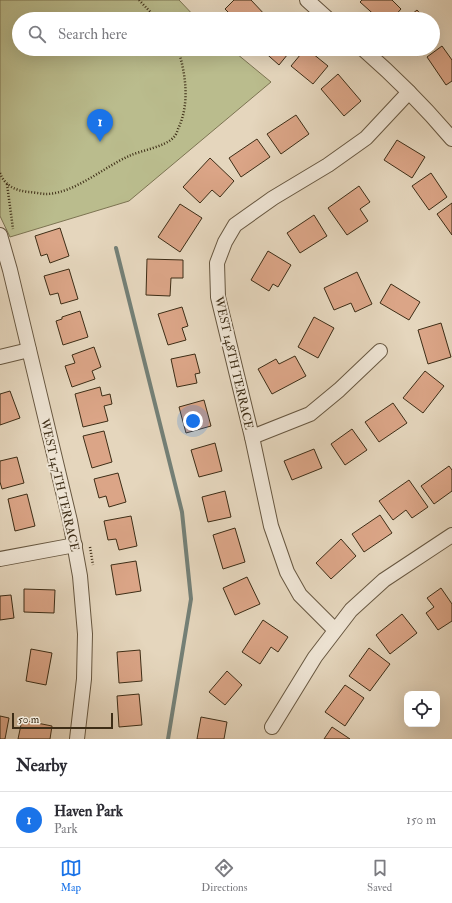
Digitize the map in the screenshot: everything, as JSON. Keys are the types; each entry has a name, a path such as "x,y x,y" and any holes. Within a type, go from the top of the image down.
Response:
{"street":[{"path":"307,0 320,12"},
{"path":"371,56 409,92 452,139"},
{"name":"WEST 148TH TERRACE","path":"335,630 300,595 288,572 271,526 252,437 218,297 217,263 225,242 235,225 273,198 328,165 366,138 409,92"},
{"name":"WEST 147TH TERRACE","path":"0,235 10,270 70,521 80,576 84,634 84,679 77,739"},
{"path":"0,357 29,350"},
{"path":"252,437 310,414 339,390 380,351"},
{"path":"272,727 315,657 351,610 384,580 450,542"},
{"path":"0,559 74,545"}],"path":[{"path":"139,0 150,12"},
{"path":"0,173 3,180 10,187 21,191 47,194 75,186 129,156 166,143 174,137 181,122 186,97 180,56"}],"green space":[{"path":"0,0 179,0 190,12 12,12 12,56 239,56 271,82 129,201 10,237 0,216"}],"building":[{"path":"234,0 251,0 262,12 228,12 225,9"},
{"path":"362,0 392,0 401,9 398,12 371,12 360,2"},
{"path":"442,46 452,60 452,81 446,85 427,57 440,56 440,47"},
{"path":"269,56 286,56 279,65"},
{"path":"299,56 316,56 328,66 313,84 291,66"},
{"path":"338,74 361,101 344,116 321,89"},
{"path":"296,115 309,134 281,154 267,134"},
{"path":"257,139 270,157 241,177 229,158"},
{"path":"397,140 425,157 412,178 384,160"},
{"path":"210,158 234,181 220,197 212,190 200,203 183,187"},
{"path":"431,173 447,197 429,210 412,186"},
{"path":"359,186 370,202 360,209 368,221 347,235 328,208"},
{"path":"452,203 452,235 437,214"},
{"path":"180,204 202,218 180,252 158,237"},
{"path":"314,215 327,236 300,253 287,233"},
{"path":"60,228 69,256 50,263 47,254 41,256 35,236"},
{"path":"268,251 291,265 278,287 273,284 269,291 251,280"},
{"path":"147,259 183,260 183,278 171,278 170,296 146,295"},
{"path":"69,269 78,299 61,304 58,293 50,295 44,276"},
{"path":"357,272 372,304 355,312 351,303 334,310 324,288"},
{"path":"391,284 420,302 409,320 380,303"},
{"path":"182,307 188,326 182,328 186,340 168,345 158,314"},
{"path":"80,311 88,337 63,345 56,321 62,319 62,317"},
{"path":"314,317 334,328 318,358 298,347"},
{"path":"441,323 451,357 428,364 418,330"},
{"path":"94,347 101,367 92,371 95,379 72,387 65,366 75,363 72,355"},
{"path":"195,354 200,373 195,374 197,383 177,387 171,359"},
{"path":"295,356 306,376 272,394 258,369 276,359 279,364"},
{"path":"425,371 444,386 423,413 403,398"},
{"path":"100,387 102,396 110,394 112,404 104,406 108,421 83,427 75,394"},
{"path":"10,391 20,418 0,425 0,394"},
{"path":"204,400 211,426 186,433 179,407"},
{"path":"393,403 407,423 379,442 365,422"},
{"path":"352,429 367,450 345,465 331,444"},
{"path":"104,431 112,462 92,468 83,436"},
{"path":"215,443 222,471 199,477 191,450"},
{"path":"314,449 322,468 292,480 284,461"},
{"path":"17,457 24,483 2,489 0,482 0,461"},
{"path":"449,466 452,470 452,491 434,504 421,486"},
{"path":"118,473 126,502 109,507 106,496 99,498 94,479"},
{"path":"409,480 428,507 412,518 406,510 393,520 379,501"},
{"path":"225,491 231,517 208,522 202,497"},
{"path":"27,494 35,526 15,531 8,499"},
{"path":"380,515 392,533 364,552 352,534"},
{"path":"131,516 137,546 119,550 116,539 108,540 104,521"},
{"path":"235,528 245,562 223,569 213,535"},
{"path":"341,539 356,556 331,579 316,563"},
{"path":"136,561 141,591 116,595 111,565"},
{"path":"247,577 260,604 235,615 223,588"},
{"path":"441,588 452,604 452,621 438,630 426,613 434,607 427,598"},
{"path":"24,589 55,590 54,613 24,612"},
{"path":"11,595 14,618 0,620 0,596"},
{"path":"402,614 417,633 390,654 376,635"},
{"path":"263,620 288,637 278,652 271,647 260,664 242,652"},
{"path":"369,648 390,664 370,691 349,676"},
{"path":"31,649 52,653 46,685 26,681"},
{"path":"140,650 142,681 119,683 117,652"},
{"path":"227,671 242,685 225,705 209,692"},
{"path":"345,685 364,698 345,726 325,712"},
{"path":"139,694 142,725 119,727 117,696"},
{"path":"0,716 9,718 5,739 0,739"},
{"path":"201,717 227,722 224,739 197,739"},
{"path":"22,720 52,726 50,739 18,739"},
{"path":"332,727 350,739 324,739"}],"waterway":[{"path":"116,248 182,512 191,599 168,739"}],"place":[{"name":"Haven Park","path":"100,142"}]}
